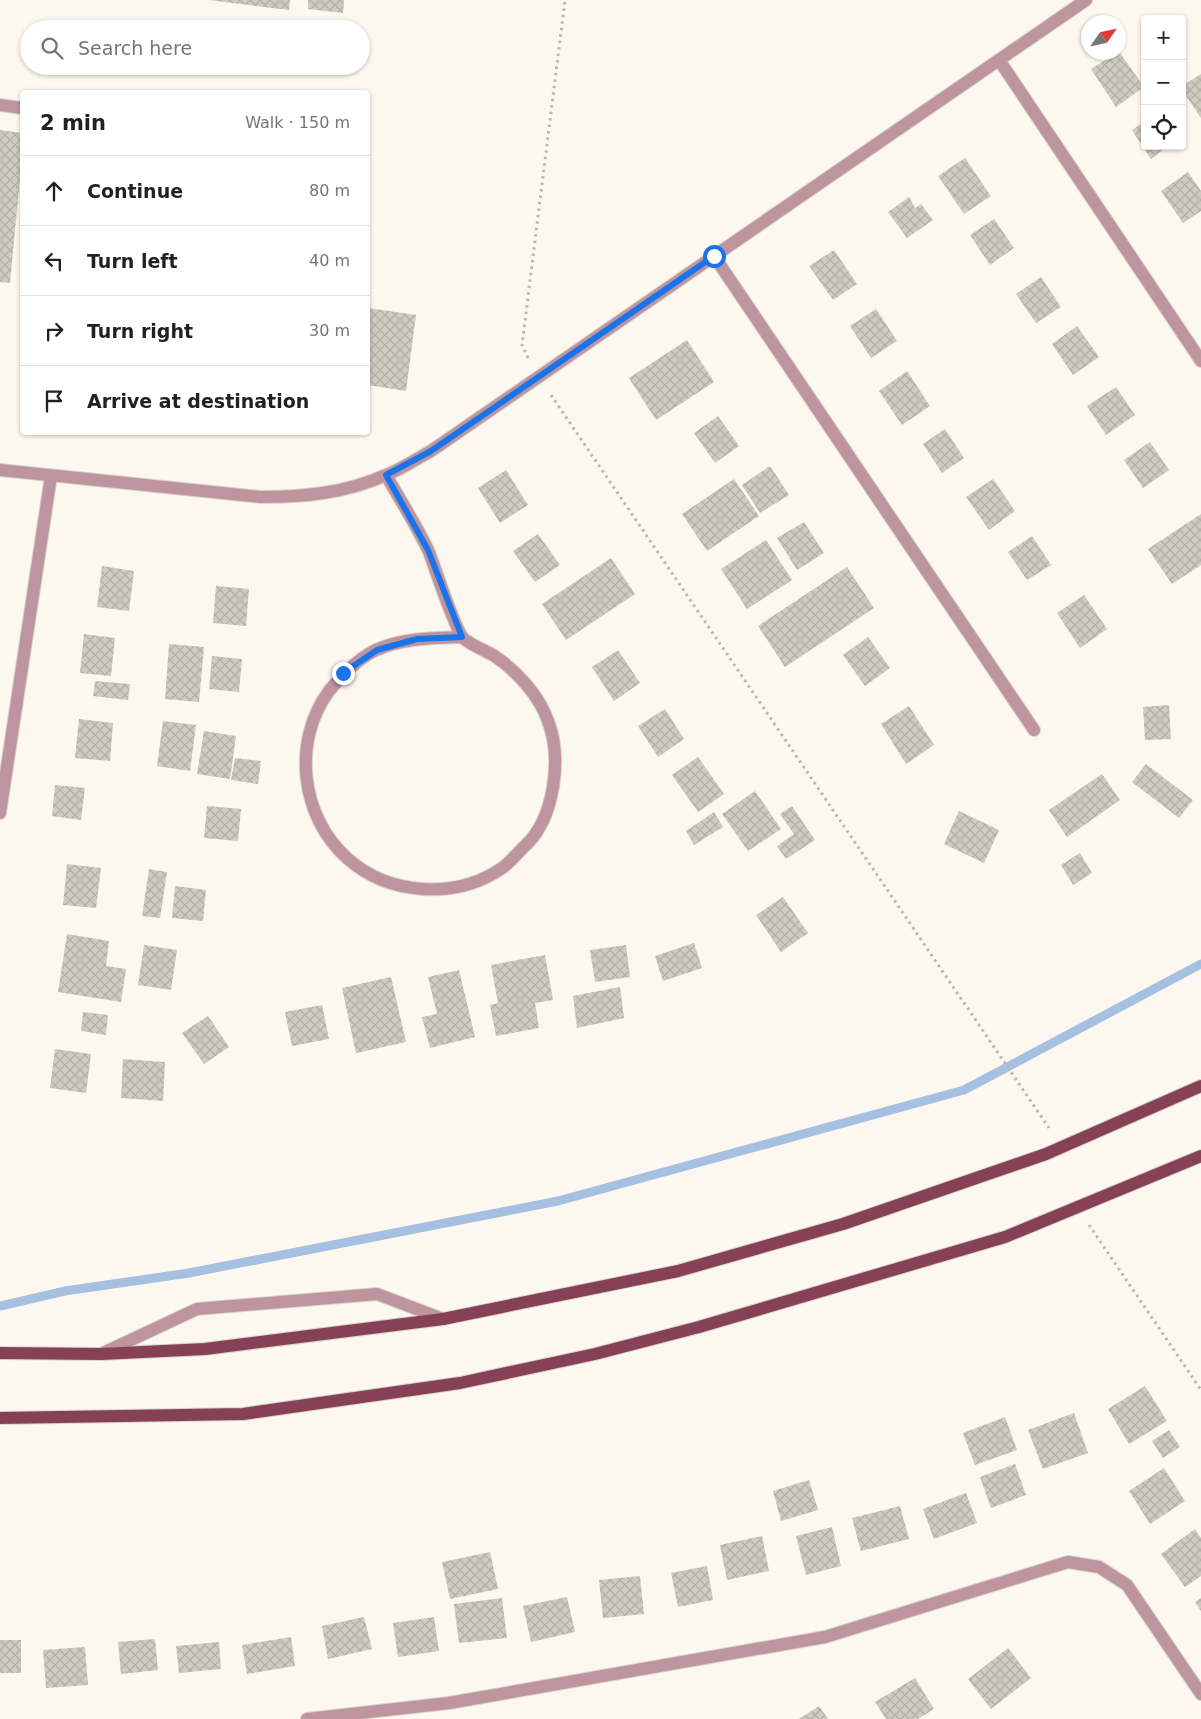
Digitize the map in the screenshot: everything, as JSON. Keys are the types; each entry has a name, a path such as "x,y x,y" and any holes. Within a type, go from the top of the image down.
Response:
{"main road":[{"path":"0,1353 101,1354 205,1349 443,1319 678,1271 843,1224 1062,1147 1201,1086"},
{"path":"0,1418 243,1414 460,1383 595,1354 699,1327 1006,1236 1201,1156"}],"street":[{"path":"0,470 261,497 298,497 340,491 386,475 431,451 1086,0"},
{"path":"999,60 1201,361"},
{"path":"0,105 20,108"},
{"path":"714,256 1034,730"},
{"path":"386,475 428,550 462,637 496,658 528,685 548,721 556,762 550,803 532,840 502,868 465,886 423,890 383,881 347,859 321,826 312,803 307,788 306,746 318,707 343,673 377,650 417,639 462,637"},
{"path":"0,813 51,476"},
{"path":"101,1354 197,1309 377,1294 443,1319"},
{"path":"307,1719 450,1703 825,1637 1068,1562 1099,1567 1127,1585 1201,1694"}],"path":[{"path":"565,0 522,345 538,376 1062,1147"},
{"path":"1078,1208 1201,1390"}],"building":[{"path":"209,0 290,0 289,10"},
{"path":"308,0 344,0 343,13 308,9"},
{"path":"1105,60 1125,60 1141,83 1141,89 1116,107 1091,69"},
{"path":"1201,74 1201,118 1186,96 1186,83"},
{"path":"1141,124 1141,144 1132,130"},
{"path":"0,130 20,133 20,178 10,283 0,282"},
{"path":"1145,150 1163,150 1151,159"},
{"path":"965,158 991,196 964,214 938,176"},
{"path":"1188,172 1201,191 1201,211 1183,223 1161,191"},
{"path":"909,197 915,208 921,204 933,220 907,238 888,212"},
{"path":"994,219 1014,248 990,265 970,235"},
{"path":"834,250 857,284 833,300 809,266"},
{"path":"1041,277 1061,307 1036,323 1016,294"},
{"path":"370,308 416,315 406,391 370,385"},
{"path":"876,309 897,341 871,358 850,326"},
{"path":"1077,326 1099,357 1073,375 1052,344"},
{"path":"687,340 714,382 656,420 629,378"},
{"path":"907,371 930,406 902,425 879,391"},
{"path":"1116,387 1135,415 1106,435 1087,406"},
{"path":"718,416 739,446 715,463 694,433"},
{"path":"945,429 964,458 942,473 923,444"},
{"path":"1150,442 1169,470 1143,488 1124,460"},
{"path":"770,466 789,495 760,513 742,485"},
{"path":"506,470 528,505 500,523 478,488"},
{"path":"734,479 759,516 707,551 682,514"},
{"path":"993,479 1015,511 989,530 966,497"},
{"path":"1201,514 1201,565 1172,584 1148,549"},
{"path":"804,522 824,553 797,570 777,538"},
{"path":"538,534 560,565 535,582 513,551"},
{"path":"1032,536 1051,565 1027,580 1008,552"},
{"path":"766,540 792,580 747,609 721,569"},
{"path":"611,558 635,594 566,640 542,604"},
{"path":"102,566 134,571 129,611 97,607"},
{"path":"847,567 874,608 785,667 758,626"},
{"path":"216,586 249,589 246,626 213,623"},
{"path":"1084,595 1107,629 1080,648 1057,613"},
{"path":"84,634 115,638 111,676 80,673"},
{"path":"868,637 890,668 865,686 843,655"},
{"path":"169,644 204,647 199,702 165,699"},
{"path":"618,650 640,683 614,701 592,667"},
{"path":"212,656 242,659 239,692 209,689"},
{"path":"95,681 130,684 128,700 93,696"},
{"path":"1169,705 1171,739 1145,740 1143,707"},
{"path":"909,706 934,745 906,764 881,724"},
{"path":"665,709 684,739 658,757 638,726"},
{"path":"79,719 113,723 110,761 75,758"},
{"path":"163,721 196,725 190,771 157,766"},
{"path":"204,731 236,736 230,779 197,774"},
{"path":"698,757 724,794 698,812 672,775"},
{"path":"235,758 261,761 258,784 231,780"},
{"path":"1146,764 1193,800 1179,818 1132,782"},
{"path":"1102,774 1120,800 1067,837 1049,810"},
{"path":"55,785 85,788 81,820 52,816"},
{"path":"755,791 781,829 748,851 722,814"},
{"path":"207,806 241,809 238,841 204,838"},
{"path":"792,806 815,840 786,859 777,846 794,834 780,814"},
{"path":"959,811 999,830 984,863 944,844"},
{"path":"714,812 723,827 694,845 686,831"},
{"path":"1080,853 1092,873 1073,885 1061,865"},
{"path":"67,864 101,868 96,908 63,905"},
{"path":"149,869 167,872 160,918 142,916"},
{"path":"175,886 206,890 203,921 172,918"},
{"path":"783,897 808,933 781,952 756,915"},
{"path":"67,934 109,941 106,966 126,969 121,1002 58,992"},
{"path":"694,943 702,968 663,981 655,956"},
{"path":"144,945 177,950 171,990 138,985"},
{"path":"626,945 630,977 595,982 590,950"},
{"path":"545,955 553,1000 535,1003 539,1028 496,1036 490,1005 498,1003 491,965"},
{"path":"459,970 475,1037 430,1048 422,1017 437,1014 428,977"},
{"path":"391,977 406,1042 356,1053 342,988"},
{"path":"620,987 624,1018 577,1028 573,996"},
{"path":"322,1005 329,1039 292,1046 285,1012"},
{"path":"83,1012 108,1015 106,1035 81,1031"},
{"path":"208,1016 229,1047 204,1064 182,1033"},
{"path":"55,1049 91,1054 86,1093 50,1088"},
{"path":"123,1059 165,1062 163,1101 121,1098"},
{"path":"1145,1386 1167,1421 1129,1444 1108,1409"},
{"path":"1074,1413 1088,1453 1043,1469 1028,1430"},
{"path":"1005,1417 1017,1450 975,1465 963,1433"},
{"path":"1169,1430 1180,1447 1163,1458 1152,1441"},
{"path":"1015,1464 1026,1495 991,1508 980,1477"},
{"path":"1164,1468 1185,1501 1150,1524 1129,1491"},
{"path":"809,1480 818,1510 781,1521 773,1491"},
{"path":"966,1493 977,1523 934,1539 923,1509"},
{"path":"900,1506 909,1539 861,1551 852,1518"},
{"path":"832,1527 841,1566 806,1575 796,1536"},
{"path":"1195,1529 1201,1538 1201,1576 1185,1587 1161,1554"},
{"path":"762,1536 769,1571 727,1580 720,1545"},
{"path":"490,1552 498,1589 450,1599 442,1562"},
{"path":"707,1566 713,1600 678,1607 671,1573"},
{"path":"640,1576 644,1614 603,1618 599,1580"},
{"path":"567,1597 575,1632 531,1642 523,1606"},
{"path":"502,1598 507,1638 459,1643 454,1604"},
{"path":"1201,1598 1201,1611 1195,1602"},
{"path":"364,1617 372,1649 328,1659 322,1626"},
{"path":"434,1617 439,1651 398,1657 393,1623"},
{"path":"291,1637 295,1666 247,1674 242,1645"},
{"path":"155,1639 158,1670 121,1674 118,1642"},
{"path":"0,1640 21,1640 21,1673 0,1673"},
{"path":"219,1642 221,1669 179,1673 176,1646"},
{"path":"85,1647 88,1685 46,1688 43,1650"},
{"path":"1008,1648 1031,1678 991,1709 968,1679"},
{"path":"915,1678 934,1709 918,1719 886,1719 875,1702"},
{"path":"819,1706 828,1719 799,1719"}],"waterway":[{"path":"0,1306 65,1291 189,1273 558,1201 964,1090 1201,964"}],"route":[{"path":"343,673 377,650 417,639 462,637 428,550 386,475 431,451 714,256"}]}
